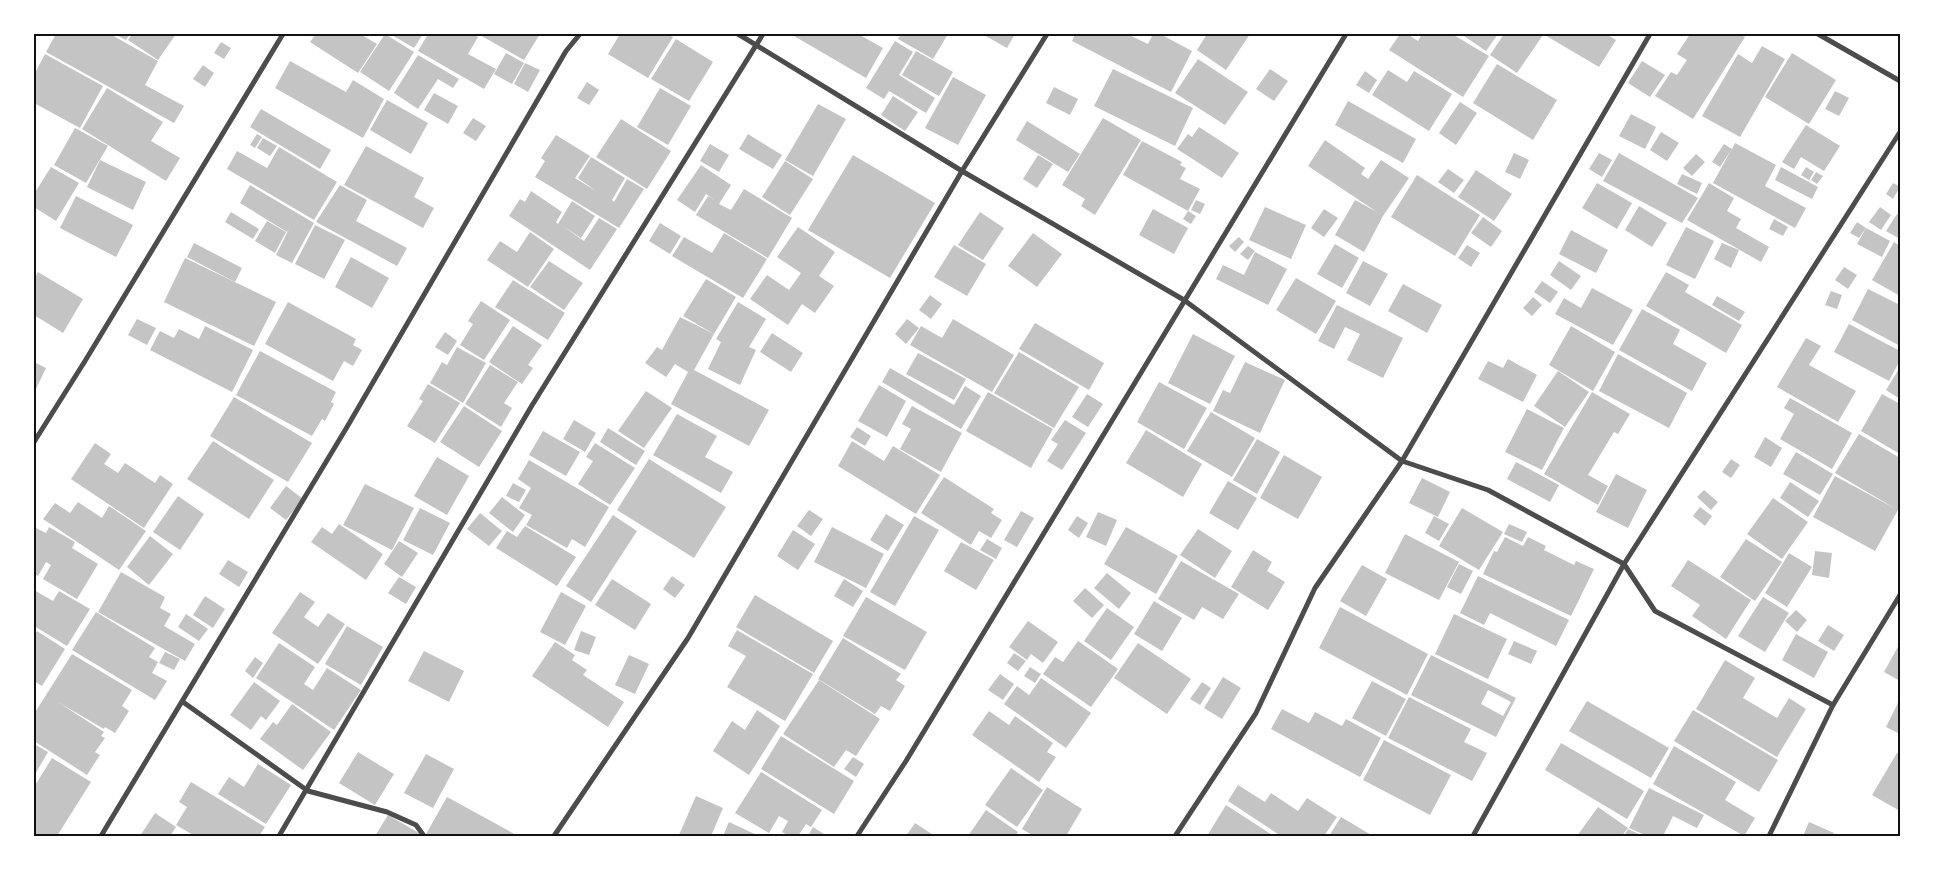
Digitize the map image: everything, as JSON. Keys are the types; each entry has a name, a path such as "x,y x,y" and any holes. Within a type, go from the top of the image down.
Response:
{"street":[{"path":"34,442 283,34"},
{"path":"101,836 347,427 566,51 580,34"},
{"path":"738,34 962,171 1184,300 1402,461 1488,490 1624,564 1655,611 1833,705"},
{"path":"279,836 308,791 531,407 763,34"},
{"path":"554,836 688,638 962,171 1047,34"},
{"path":"857,836 906,761 1346,34"},
{"path":"1175,836 1256,713 1315,588 1402,461 1650,34"},
{"path":"1818,34 1900,81"},
{"path":"1473,836 1624,564 1900,132"},
{"path":"1769,836 1833,705 1900,595"},
{"path":"182,702 308,791 387,812 416,825 424,836"}],"building":[{"path":"56,34 110,34 158,61 145,85 184,106 174,123 46,52"},
{"path":"114,34 130,34 126,40"},
{"path":"132,34 176,34 158,60 128,40"},
{"path":"316,34 360,34 377,44 358,73 310,42"},
{"path":"385,34 414,52 389,91 360,72"},
{"path":"390,34 423,34 414,48"},
{"path":"428,34 473,34 478,37 468,54 496,69 484,89 418,51"},
{"path":"478,34 540,34 524,60"},
{"path":"620,34 666,34 673,37 648,78 608,54"},
{"path":"795,34 858,34 883,48 866,78 794,36"},
{"path":"901,34 948,34 933,59 898,39"},
{"path":"982,34 1015,34 1007,48"},
{"path":"1075,34 1127,34 1148,44 1153,34 1160,34 1192,51 1171,92 1072,41"},
{"path":"1207,34 1250,34 1226,70 1197,50"},
{"path":"1400,34 1407,34 1418,41 1422,34 1452,34 1489,56 1463,97 1389,50"},
{"path":"1461,34 1498,34 1486,51"},
{"path":"1504,34 1543,35 1517,73 1490,55"},
{"path":"1543,34 1606,34 1616,40 1599,67"},
{"path":"1690,34 1739,34 1745,37 1693,119 1655,96 1671,72 1677,75 1687,60 1677,54"},
{"path":"676,39 713,62 689,101 651,79"},
{"path":"895,41 913,52 899,75 935,98 926,113 889,91 884,99 866,88"},
{"path":"221,42 231,48 224,59 214,53"},
{"path":"1762,46 1785,59 1740,137 1702,116 1738,54 1752,63"},
{"path":"916,51 953,72 939,96 902,75"},
{"path":"506,53 524,63 512,84 494,74"},
{"path":"1792,53 1836,80 1809,124 1765,97"},
{"path":"45,54 103,86 80,128 34,103 34,75"},
{"path":"418,55 459,79 453,88 438,79 418,109 394,93"},
{"path":"1198,59 1248,92 1225,125 1175,93"},
{"path":"290,61 346,92 353,80 384,99 363,138 275,88"},
{"path":"1642,61 1665,75 1650,97 1628,83"},
{"path":"525,63 540,70 528,92 514,84"},
{"path":"1497,64 1557,100 1533,140 1473,103"},
{"path":"203,65 214,73 205,87 193,79"},
{"path":"1113,69 1193,108 1175,146 1094,106"},
{"path":"1270,69 1288,81 1274,101 1256,89"},
{"path":"1388,70 1407,82 1414,71 1452,94 1429,131 1372,95"},
{"path":"1365,71 1377,80 1369,93 1356,85"},
{"path":"953,77 986,95 958,145 925,128"},
{"path":"587,82 599,90 589,105 577,98"},
{"path":"1054,87 1078,99 1070,115 1046,103"},
{"path":"107,88 163,122 151,141 180,158 166,181 82,129"},
{"path":"660,88 691,106 668,145 637,127"},
{"path":"1835,91 1849,98 1839,116 1825,109"},
{"path":"434,93 458,106 448,124 424,110"},
{"path":"893,96 918,112 905,131 881,115"},
{"path":"387,100 428,123 411,154 370,130"},
{"path":"1348,101 1416,139 1403,163 1335,125"},
{"path":"1460,102 1477,113 1456,145 1439,133"},
{"path":"818,104 846,119 813,176 785,160"},
{"path":"261,109 331,150 320,169 250,127"},
{"path":"1631,114 1656,127 1645,149 1619,136"},
{"path":"473,118 486,126 476,141 463,133"},
{"path":"1103,118 1141,140 1095,215 1081,206 1085,199 1062,185"},
{"path":"621,119 671,151 647,189 596,157"},
{"path":"1027,121 1080,154 1068,172 1016,140"},
{"path":"1806,125 1840,146 1824,171 1801,157 1794,169 1782,162"},
{"path":"1199,127 1239,153 1222,178 1177,149 1188,134 1192,137"},
{"path":"75,128 108,146 86,183 54,165"},
{"path":"1661,132 1679,143 1667,161 1650,150"},
{"path":"257,134 262,137 255,148 250,145"},
{"path":"748,134 782,155 773,169 739,149"},
{"path":"556,135 590,156 575,178 596,191 578,178 591,157 625,178 612,200 614,202 627,179 644,189 619,228 535,177 545,161 541,158"},
{"path":"263,138 277,146 270,156 257,148"},
{"path":"1325,140 1365,168 1361,174 1368,179 1381,160 1409,178 1383,216 1364,252 1335,235 1355,200 1377,212 1308,166"},
{"path":"1142,141 1182,162 1180,165 1186,168 1180,179 1200,189 1188,211 1123,175"},
{"path":"1735,143 1776,165 1765,186 1806,208 1795,228 1713,183 1731,150 1720,167 1712,162 1724,144 1732,149"},
{"path":"710,144 729,155 719,172 700,161"},
{"path":"366,146 424,178 414,197 434,208 423,228 344,185"},
{"path":"279,147 337,182 314,220 227,169 237,151 267,168"},
{"path":"1514,153 1529,160 1520,179 1505,172"},
{"path":"1599,153 1612,160 1602,177 1589,169"},
{"path":"1619,153 1698,198 1682,223 1603,181"},
{"path":"1696,154 1705,162 1692,176 1683,168"},
{"path":"853,155 935,203 890,278 808,230"},
{"path":"1038,155 1053,164 1037,188 1023,179"},
{"path":"100,160 146,182 133,210 87,187"},
{"path":"785,161 813,179 790,215 762,197"},
{"path":"701,165 731,185 719,204 731,210 744,189 792,218 768,258 696,215 708,196 715,200 706,194 695,212 677,200"},
{"path":"51,167 79,183 56,221 34,207 34,194"},
{"path":"1781,167 1818,187 1812,199 1775,180"},
{"path":"1806,167 1814,172 1809,180 1801,175"},
{"path":"1448,169 1464,180 1454,193 1438,182"},
{"path":"1476,170 1512,194 1494,221 1458,197"},
{"path":"1816,172 1823,176 1817,184 1811,180"},
{"path":"1682,174 1702,183 1697,194 1677,184"},
{"path":"1417,175 1480,215 1455,256 1391,217"},
{"path":"1597,183 1632,203 1617,229 1582,208"},
{"path":"1709,183 1734,198 1727,211 1741,219 1736,228 1769,247 1761,262 1687,220"},
{"path":"1893,183 1900,187 1893,199 1886,194"},
{"path":"250,185 314,223 292,263 276,255 289,229 287,232 240,203"},
{"path":"340,185 367,200 356,221 407,248 397,266 316,222"},
{"path":"531,191 562,212 556,222 558,224 572,201 595,216 581,238 561,225 584,241 599,218 617,229 590,270 509,216 520,199 525,202"},
{"path":"76,196 133,225 116,257 60,228"},
{"path":"1196,200 1205,204 1200,214 1191,210"},
{"path":"1639,206 1667,223 1652,247 1625,230"},
{"path":"1265,207 1306,225 1291,259 1249,240"},
{"path":"1880,207 1891,215 1881,230 1869,222"},
{"path":"1153,209 1188,228 1174,254 1139,235"},
{"path":"1324,209 1338,218 1324,237 1311,228"},
{"path":"1188,211 1196,216 1191,224 1183,219"},
{"path":"231,212 259,229 253,239 225,222"},
{"path":"980,212 1004,228 983,260 958,245"},
{"path":"1897,214 1900,215 1900,239 1886,231"},
{"path":"1483,217 1502,231 1491,247 1471,233"},
{"path":"1774,219 1788,227 1783,236 1769,229"},
{"path":"267,221 286,232 275,253 255,241"},
{"path":"1857,222 1866,228 1859,238 1850,233"},
{"path":"660,223 681,236 670,254 649,241"},
{"path":"315,225 345,240 324,279 295,264"},
{"path":"798,227 835,252 819,276 834,286 815,313 802,304 788,325 750,299 767,275 789,290 801,273 777,257"},
{"path":"1686,227 1714,241 1695,279 1666,265"},
{"path":"1866,228 1890,241 1882,257 1857,244"},
{"path":"1571,230 1608,250 1596,273 1559,254"},
{"path":"530,232 554,249 528,287 487,260 500,241 517,252"},
{"path":"724,233 767,259 743,298 672,256 684,237 712,253"},
{"path":"1033,233 1062,254 1037,287 1008,266"},
{"path":"1239,237 1244,242 1235,252 1229,246"},
{"path":"1894,242 1900,246 1900,296 1872,280"},
{"path":"194,243 242,268 235,282 187,257"},
{"path":"1722,243 1739,250 1731,268 1714,259"},
{"path":"1335,244 1359,258 1342,288 1317,274"},
{"path":"954,245 986,264 967,296 934,277"},
{"path":"1467,245 1480,253 1471,267 1458,258"},
{"path":"1248,246 1255,251 1248,260 1240,254"},
{"path":"1255,252 1287,269 1268,305 1216,279 1223,265 1244,275"},
{"path":"351,257 389,278 372,308 335,287"},
{"path":"185,258 276,302 254,346 164,302"},
{"path":"549,261 583,283 564,310 530,287"},
{"path":"1363,261 1388,274 1370,306 1346,293"},
{"path":"1559,261 1581,276 1571,290 1550,275"},
{"path":"1844,267 1857,275 1848,289 1835,280"},
{"path":"38,272 83,299 63,333 34,315 34,279"},
{"path":"1666,272 1689,285 1685,292 1742,325 1726,353 1646,306"},
{"path":"1296,278 1336,301 1316,334 1276,310"},
{"path":"706,279 736,297 714,334 683,316"},
{"path":"513,280 565,313 548,340 495,307"},
{"path":"1542,281 1558,292 1550,303 1534,292"},
{"path":"1403,284 1442,305 1427,333 1388,311"},
{"path":"1592,288 1633,310 1613,345 1555,314 1564,298 1581,308"},
{"path":"1868,289 1900,305 1900,346 1852,320"},
{"path":"1831,291 1842,295 1837,309 1825,305"},
{"path":"930,295 942,304 931,319 919,310"},
{"path":"1717,296 1745,312 1739,321 1712,305"},
{"path":"1533,297 1542,305 1532,316 1523,308"},
{"path":"481,301 510,320 484,360 460,345 473,324 468,321"},
{"path":"288,302 356,339 353,345 362,350 353,366 344,361 333,381 265,344"},
{"path":"738,302 766,319 749,347 756,350 740,385 708,369 721,342 716,339"},
{"path":"1337,305 1403,338 1383,378 1347,360 1360,334 1345,327 1334,349 1318,341"},
{"path":"1642,309 1680,330 1673,344 1707,363 1692,391 1619,350"},
{"path":"680,317 714,334 694,370 769,410 749,446 671,404 688,372 675,364 666,377 645,363 657,347 662,350"},
{"path":"137,319 156,328 147,345 128,335"},
{"path":"907,319 919,328 906,344 895,334"},
{"path":"953,319 1014,355 992,392 910,345 921,326 942,338"},
{"path":"1035,323 1104,363 1089,390 1019,349"},
{"path":"1849,324 1900,351 1900,360 1889,381 1834,352"},
{"path":"205,326 253,350 232,392 150,350 160,331 174,338 179,329 199,339"},
{"path":"513,326 542,345 528,365 533,368 522,384 489,362"},
{"path":"1571,326 1615,352 1593,391 1549,365"},
{"path":"445,332 457,341 448,355 435,347"},
{"path":"772,333 803,353 791,372 760,352"},
{"path":"1193,334 1235,356 1210,404 1168,383"},
{"path":"1806,338 1821,346 1809,365 1856,391 1838,422 1777,387"},
{"path":"457,347 486,363 463,403 430,383 442,362 447,365"},
{"path":"260,351 336,392 331,402 334,404 325,421 322,419 312,436 236,395"},
{"path":"1019,352 1079,387 1054,428 994,393"},
{"path":"918,353 966,379 954,400 906,374"},
{"path":"1618,354 1687,393 1669,428 1599,391"},
{"path":"1508,359 1537,375 1523,402 1478,379 1488,361 1503,368"},
{"path":"34,362 46,368 34,393"},
{"path":"1245,362 1285,380 1260,433 1213,411 1223,390 1230,393"},
{"path":"490,365 518,382 504,403 512,408 501,427 465,404"},
{"path":"1900,367 1900,399 1886,390"},
{"path":"890,368 954,405 965,386 981,396 961,429 882,382"},
{"path":"1558,371 1589,392 1565,427 1534,406"},
{"path":"1159,382 1207,408 1184,449 1137,422"},
{"path":"428,384 460,403 435,443 407,426 423,401 419,399"},
{"path":"879,385 906,401 887,437 858,421"},
{"path":"646,391 672,408 644,448 618,431"},
{"path":"988,392 1053,429 1031,468 966,431"},
{"path":"1592,392 1630,414 1618,434 1614,432 1588,475 1608,486 1598,505 1544,474"},
{"path":"1087,394 1103,404 1088,427 1072,417"},
{"path":"1882,394 1900,404 1900,454 1861,431"},
{"path":"234,397 312,443 288,482 210,436"},
{"path":"1790,398 1852,433 1832,469 1780,439 1794,414 1784,408"},
{"path":"464,406 502,431 479,467 440,442"},
{"path":"912,406 962,433 941,472 900,449 911,429 902,424"},
{"path":"1527,409 1564,428 1542,470 1505,452"},
{"path":"1211,412 1255,438 1232,477 1187,451"},
{"path":"677,414 717,436 705,457 733,472 721,493 653,455"},
{"path":"574,420 596,433 585,452 563,439"},
{"path":"1065,420 1086,433 1062,470 1047,461 1058,444 1051,440"},
{"path":"857,427 871,436 865,446 850,437"},
{"path":"608,428 645,451 636,465 600,442"},
{"path":"1146,430 1202,464 1183,497 1126,463"},
{"path":"543,431 580,452 566,476 529,455"},
{"path":"1859,434 1900,458 1900,511 1898,510 1875,551 1813,517 1835,476 1896,509 1835,473"},
{"path":"1765,437 1782,448 1771,467 1754,457"},
{"path":"1257,439 1280,452 1257,494 1233,480"},
{"path":"213,441 274,480 249,519 187,479"},
{"path":"852,441 884,461 893,446 940,475 916,514 838,466"},
{"path":"95,443 111,454 104,464 118,473 125,463 155,483 160,475 173,484 144,528 71,479"},
{"path":"595,443 635,468 610,505 578,484 593,461 586,457"},
{"path":"1796,452 1833,474 1820,495 1783,474"},
{"path":"1284,455 1322,477 1298,519 1260,498"},
{"path":"437,457 469,476 447,515 414,496"},
{"path":"649,459 726,507 694,558 617,510"},
{"path":"1731,459 1740,465 1731,478 1722,472"},
{"path":"529,460 609,507 585,547 572,539 567,548 526,525 532,515 519,508 531,488 518,479"},
{"path":"1516,462 1559,485 1550,502 1507,479"},
{"path":"1616,474 1647,490 1628,528 1596,512"},
{"path":"944,477 994,509 991,513 1002,520 991,538 979,531 971,545 921,513"},
{"path":"1422,478 1450,492 1438,517 1409,503"},
{"path":"1228,481 1257,498 1238,530 1209,513"},
{"path":"1790,482 1819,501 1808,517 1780,498"},
{"path":"513,483 526,490 519,502 506,496"},
{"path":"365,484 414,508 392,550 343,525"},
{"path":"286,486 303,499 286,520 270,508"},
{"path":"1704,490 1718,502 1711,510 1697,497"},
{"path":"178,496 204,514 180,550 153,532"},
{"path":"502,497 525,515 513,532 489,513"},
{"path":"1773,498 1808,522 1782,559 1747,534"},
{"path":"78,502 102,518 109,506 146,531 119,570 43,519 55,503 70,513"},
{"path":"1700,507 1712,516 1705,526 1693,516"},
{"path":"420,508 450,523 433,555 403,540"},
{"path":"1462,508 1503,532 1479,570 1439,546"},
{"path":"809,510 823,519 811,536 797,526"},
{"path":"1021,511 1034,518 1017,547 1004,540"},
{"path":"1098,512 1117,520 1106,546 1086,537"},
{"path":"480,513 502,531 489,546 467,529"},
{"path":"886,514 904,525 888,551 870,540"},
{"path":"613,515 637,531 591,602 566,586"},
{"path":"914,516 939,530 895,606 870,592"},
{"path":"1077,516 1088,523 1079,538 1068,530"},
{"path":"1434,516 1449,524 1439,541 1425,533"},
{"path":"339,524 383,554 366,580 311,542 322,527 332,534"},
{"path":"1509,524 1527,532 1522,542 1504,534"},
{"path":"525,526 576,557 557,586 496,548 507,531 517,537"},
{"path":"34,527 46,533 49,527 75,542 72,548 98,564 77,599 43,579 51,565 46,562 38,576 34,574"},
{"path":"832,527 884,554 866,588 814,562"},
{"path":"1126,527 1178,556 1156,594 1104,564"},
{"path":"1198,529 1232,551 1215,578 1180,555"},
{"path":"793,530 815,544 798,570 777,556"},
{"path":"1405,534 1459,562 1439,600 1385,573"},
{"path":"150,536 173,554 149,585 127,567"},
{"path":"1505,537 1523,546 1528,537 1546,546 1544,550 1574,565 1576,561 1594,569 1571,616 1483,574 1494,551 1497,552"},
{"path":"987,539 1002,548 996,559 980,550"},
{"path":"1746,539 1782,562 1755,601 1720,577"},
{"path":"399,541 418,553 402,577 384,564"},
{"path":"961,542 994,560 976,590 944,571"},
{"path":"1253,550 1272,562 1267,571 1285,582 1268,610 1231,587"},
{"path":"1815,551 1832,553 1829,578 1812,575"},
{"path":"1789,553 1812,567 1787,607 1765,593"},
{"path":"228,560 248,572 239,587 219,574"},
{"path":"1688,560 1751,600 1726,639 1692,616 1700,605 1671,586"},
{"path":"1181,561 1239,594 1223,619 1202,607 1194,620 1158,599"},
{"path":"1459,564 1473,571 1461,594 1447,587"},
{"path":"1362,565 1387,579 1366,616 1340,601"},
{"path":"121,572 165,597 160,608 171,614 164,626 195,644 185,661 98,612"},
{"path":"1107,573 1131,593 1119,609 1094,588"},
{"path":"672,576 685,585 675,598 663,589"},
{"path":"1478,576 1569,620 1556,646 1490,613 1484,625 1460,613"},
{"path":"399,577 416,587 406,604 388,593"},
{"path":"612,579 651,604 635,630 595,605"},
{"path":"844,579 863,591 853,607 834,596"},
{"path":"1085,588 1104,605 1092,618 1073,601"},
{"path":"34,590 53,601 59,591 90,609 67,646 34,626"},
{"path":"300,592 315,602 304,617 318,627 328,613 345,624 318,664 272,633"},
{"path":"561,592 586,606 565,645 540,632"},
{"path":"755,595 833,641 814,673 736,627"},
{"path":"205,596 225,609 213,628 193,615"},
{"path":"866,597 927,632 905,670 843,636"},
{"path":"1763,597 1789,613 1765,652 1738,636"},
{"path":"1154,601 1182,618 1162,651 1134,634"},
{"path":"1340,607 1428,654 1407,695 1319,648"},
{"path":"1107,608 1134,627 1111,660 1084,641"},
{"path":"1796,610 1807,620 1797,632 1785,621"},
{"path":"96,612 155,648 149,657 158,662 152,673 167,681 155,700 72,650"},
{"path":"186,614 208,629 199,641 178,627"},
{"path":"1454,614 1507,639 1488,679 1435,654"},
{"path":"1028,621 1058,642 1043,663 1031,654 1027,660 1009,647"},
{"path":"1828,625 1844,635 1834,651 1818,641"},
{"path":"347,626 383,647 361,685 325,664"},
{"path":"737,630 813,674 785,721 727,687 746,656 728,646"},
{"path":"37,631 65,649 42,686 34,681 34,636"},
{"path":"581,631 596,637 589,655 574,650"},
{"path":"1796,634 1828,652 1814,678 1782,660"},
{"path":"843,638 901,674 896,680 905,686 890,711 881,706 875,714 818,679"},
{"path":"1078,641 1118,669 1091,707 1043,674 1055,657 1063,662"},
{"path":"1514,641 1537,651 1531,664 1508,654"},
{"path":"555,642 575,655 572,660 587,670 583,675 624,702 608,727 532,676"},
{"path":"279,643 315,667 304,684 313,690 327,668 361,690 334,730 256,678"},
{"path":"1138,643 1191,679 1167,714 1114,678"},
{"path":"1900,643 1900,681 1884,672"},
{"path":"424,651 464,671 449,702 408,681"},
{"path":"165,652 180,659 174,670 159,663"},
{"path":"1014,653 1026,661 1018,671 1007,663"},
{"path":"72,654 132,690 122,706 129,711 115,733 105,727 104,729 58,702 104,732 101,736 105,738 95,752 100,755 87,775 34,741 34,714"},
{"path":"629,655 649,664 635,694 615,685"},
{"path":"1431,655 1516,698 1496,737 1411,695","holes":["1488,690 1511,702 1503,716 1481,704"]},
{"path":"255,657 263,663 253,678 245,671"},
{"path":"1725,660 1755,678 1743,698 1777,718 1789,698 1806,709 1777,757 1696,709"},
{"path":"1030,667 1041,674 1035,683 1024,676"},
{"path":"1000,674 1014,684 1003,700 988,690"},
{"path":"1223,677 1241,688 1222,719 1204,708"},
{"path":"1041,678 1091,713 1066,748 1004,704 1017,686 1029,695"},
{"path":"819,680 880,719 856,756 846,750 834,767 783,734"},
{"path":"1372,681 1406,699 1386,736 1352,718"},
{"path":"254,682 280,701 266,720 261,716 251,730 230,715"},
{"path":"1202,682 1211,688 1200,705 1190,699"},
{"path":"1409,697 1471,729 1464,742 1487,753 1472,781 1388,738"},
{"path":"1900,699 1900,734 1886,727"},
{"path":"1587,701 1669,748 1651,778 1569,731"},
{"path":"292,704 331,732 303,770 260,739 273,722 277,725"},
{"path":"1282,709 1309,723 1315,712 1342,726 1346,719 1381,738 1360,777 1271,729"},
{"path":"757,710 780,726 749,775 713,751 732,721 745,730"},
{"path":"1693,710 1778,760 1759,792 1674,741"},
{"path":"989,711 1009,725 1015,716 1053,743 1047,752 1056,757 1039,782 972,735"},
{"path":"781,736 854,781 834,814 761,769"},
{"path":"1384,740 1451,775 1430,815 1363,780"},
{"path":"1561,743 1644,791 1627,819 1545,770"},
{"path":"34,744 48,752 34,776"},
{"path":"1674,746 1736,782 1725,800 1755,818 1744,836 1653,784"},
{"path":"358,752 394,774 375,805 339,783"},
{"path":"1897,753 1900,755 1900,811 1872,795"},
{"path":"426,754 454,769 433,808 404,793"},
{"path":"853,757 864,764 856,777 844,769"},
{"path":"52,758 91,782 57,836 34,836 34,787"},
{"path":"258,764 291,785 266,824 218,794 229,777 244,787"},
{"path":"1011,768 1043,790 1017,827 985,805"},
{"path":"761,772 822,810 811,827 806,824 798,836 789,836 782,832 788,821 779,816 769,833 735,813"},
{"path":"191,782 265,827 259,836 195,836 176,825 187,807 179,802"},
{"path":"1238,785 1265,802 1271,793 1298,811 1307,798 1337,817 1324,836 1281,836 1228,801"},
{"path":"1047,787 1082,809 1066,836 1034,836 1022,829"},
{"path":"1649,788 1704,815 1697,828 1673,816 1663,836 1647,836 1629,828"},
{"path":"696,796 723,808 711,836 681,836 679,835"},
{"path":"447,797 518,836 425,836"},
{"path":"1226,805 1274,836 1207,836"},
{"path":"1598,807 1628,828 1622,836 1577,836"},
{"path":"986,810 1018,832 1015,836 968,836"},
{"path":"155,813 176,827 170,836 140,836"},
{"path":"388,815 419,833 418,836 375,836"},
{"path":"1341,817 1373,836 1329,836"},
{"path":"729,822 759,836 723,836"},
{"path":"1809,822 1834,833 1832,836 1803,836"},
{"path":"915,823 935,836 906,836"},
{"path":"813,827 827,836 808,836"},
{"path":"1628,829 1643,836 1624,836"}]}
